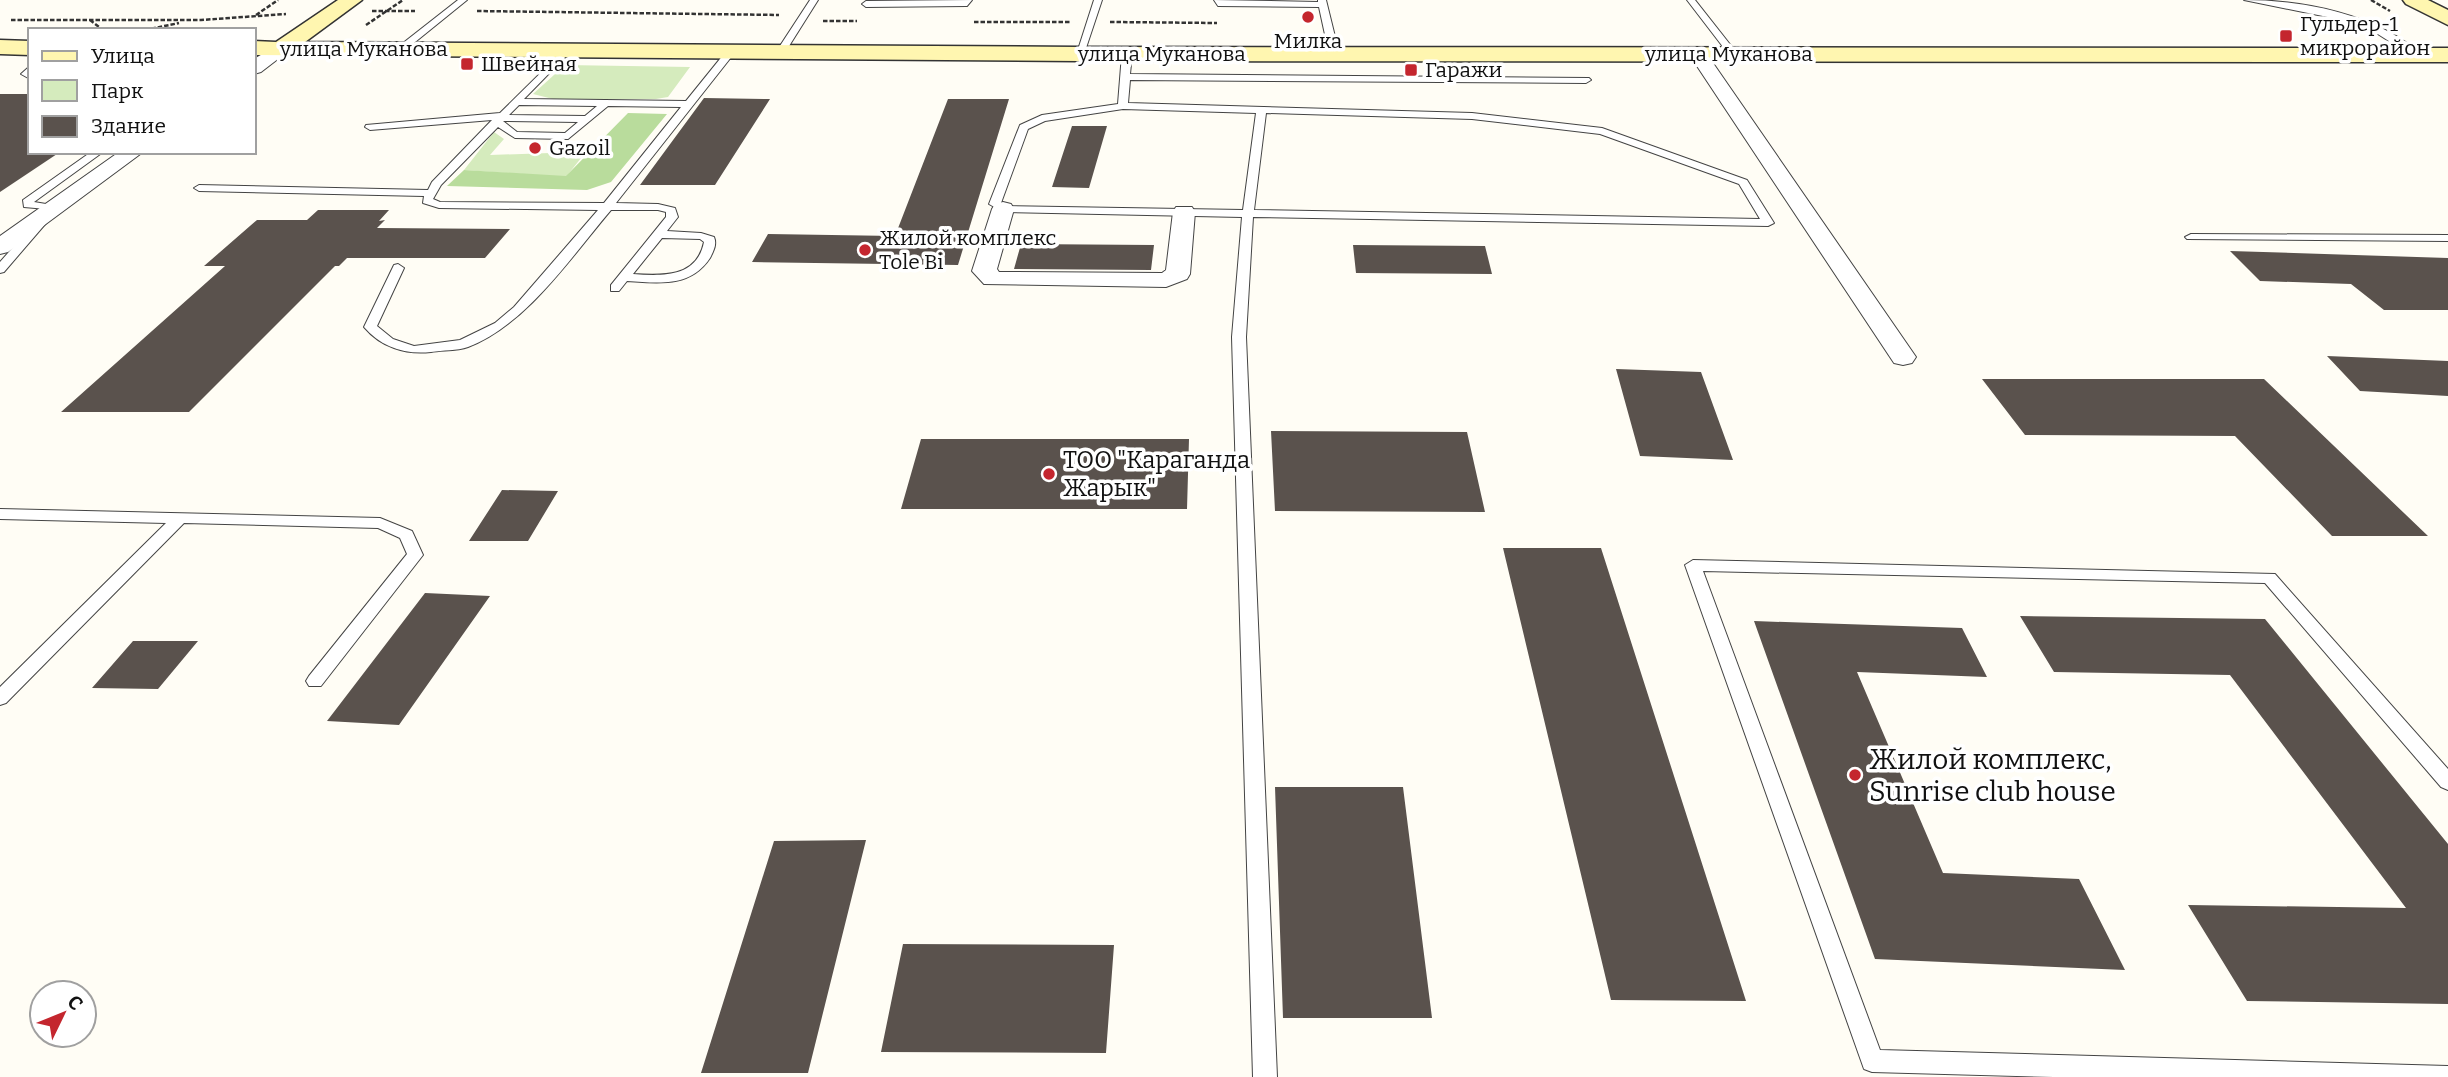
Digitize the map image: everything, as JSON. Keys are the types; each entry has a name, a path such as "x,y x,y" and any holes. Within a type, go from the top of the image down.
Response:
{"main road":[{"path":"2413,0 2448,19"},
{"path":"281,48 358,5"},
{"path":"0,47 28,47"},
{"name":"улица Муканова","path":"256,48 1079,54 2448,55"}],"street":[{"path":"256,67 281,48"},
{"path":"1698,54 1903,357"},
{"path":"0,247 131,154"},
{"path":"1003,209 984,271 993,279 1166,280 1178,274 1184,212"}],"lane":[{"path":"401,49 463,0"},
{"path":"781,52 814,0"},
{"path":"866,4 967,3 968,0"},
{"path":"1079,54 1098,0"},
{"path":"1218,0 1218,4 1322,3 1334,53"},
{"path":"1691,0 1733,54"},
{"path":"2248,0 2365,22 2417,55"},
{"path":"567,50 499,118 430,193 428,201 439,205 607,206 671,210 672,217 660,234 615,288"},
{"path":"398,268 370,327 388,342 413,350 463,344 500,326 518,310 607,206 731,51"},
{"path":"1123,106 1127,54"},
{"path":"1126,77 1586,80"},
{"path":"516,102 689,104"},
{"path":"499,118 515,135 568,136 606,103"},
{"path":"1123,106 1472,116 1602,131 1743,182 1768,223 1003,209 995,204 1024,127 1042,118 1123,106"},
{"path":"1261,112 1248,214 1239,337 1265,1077"},
{"path":"370,128 499,118 588,119"},
{"path":"54,208 28,205 27,202 95,154"},
{"path":"200,188 430,193"},
{"path":"0,269 54,208"},
{"path":"624,277 673,279 686,276 694,272 710,248 710,239 701,236 660,234"},
{"path":"2191,237 2448,238"},
{"path":"0,514 380,523 406,535 415,555 315,681"},
{"path":"0,698 179,519"},
{"path":"2448,782 2269,578 1693,565 1872,1061 2448,1077"}],"path":[{"path":"253,17 278,0"},
{"path":"385,10 403,0"},
{"path":"358,5 385,10 805,15"},
{"path":"0,20 190,20 295,14"},
{"path":"90,20 100,28"},
{"path":"154,28 190,20"}],"green space":[{"path":"565,65 690,67 668,97 553,99 533,94"},
{"path":"628,113 667,114 611,182 587,190 447,186 464,170 566,176"},
{"path":"494,132 504,139 490,155 550,153 581,158 566,177 464,170"}],"building":[{"path":"0,94 28,94 28,154 57,154 0,192"},
{"path":"704,98 770,99 715,185 640,185"},
{"path":"948,99 1009,99 958,265 752,262 768,234 895,236"},
{"path":"1072,126 1107,126 1089,188 1052,187"},
{"path":"318,210 389,210 379,221 385,220 377,228 510,229 485,258 347,258 339,266 335,266 189,412 61,412 225,266 204,266 257,220 307,220"},
{"path":"1021,244 1154,245 1151,270 1014,269"},
{"path":"1353,245 1485,246 1492,274 1356,273"},
{"path":"2230,251 2448,258 2448,310 2384,310 2351,284 2260,281"},
{"path":"2327,356 2448,361 2448,396 2360,391"},
{"path":"1616,369 1701,372 1733,460 1640,456"},
{"path":"1982,379 2264,379 2428,536 2332,536 2235,436 2025,435"},
{"name":"ТОО \"Караганда Жарык\"","path":"1271,431 1467,432 1485,512 1275,511"},
{"name":"ТОО \"Караганда Жарык\"","path":"921,439 1189,439 1187,509 901,509"},
{"path":"502,490 558,491 528,541 469,541"},
{"path":"1503,548 1601,548 1746,1001 1611,1000"},
{"path":"425,593 490,596 399,725 327,721"},
{"path":"2020,616 2265,619 2448,844 2448,1004 2247,1001 2188,905 2406,908 2230,675 2054,672"},
{"name":"Жилой комплекс, Sunrise club house","path":"1754,621 1962,628 1987,677 1857,672 1943,873 2079,879 2125,970 1875,959"},
{"path":"133,641 198,641 158,689 92,688"},
{"path":"1275,787 1403,787 1432,1018 1283,1018"},
{"path":"866,840 808,1073 701,1073 774,841"},
{"path":"903,944 1114,945 1106,1053 881,1052"}],"place":[{"name":"Милка","path":"1308,17"},
{"name":"Гульдер-1 микрорайон","path":"2286,36"},
{"name":"Швейная","path":"467,64"},
{"name":"Гаражи","path":"1411,70"},
{"name":"Gazoil","path":"535,148"},
{"name":"Жилой комплекс Tole Bi","path":"865,250"},
{"name":"ТОО \"Караганда Жарык\"","path":"1049,474"},
{"name":"Жилой комплекс, Sunrise club house","path":"1855,775"}]}
